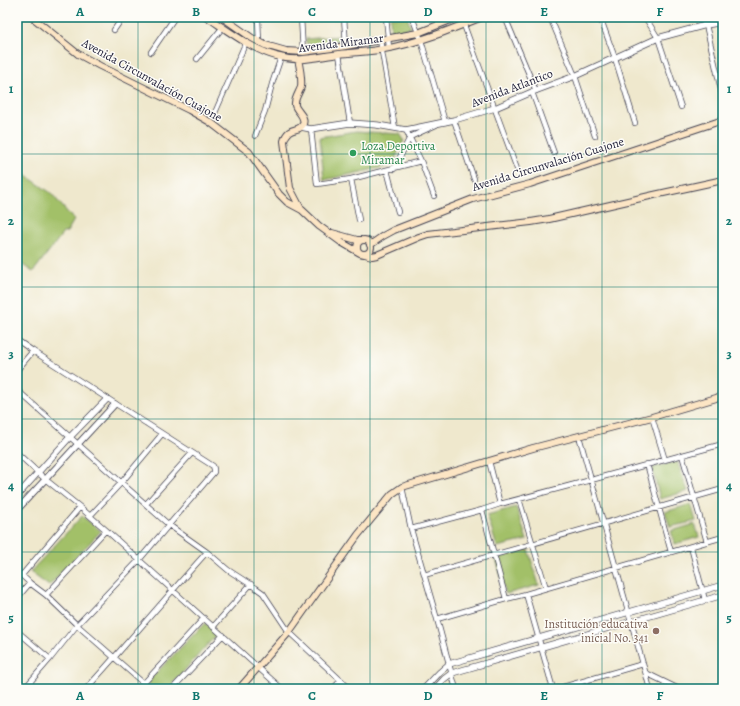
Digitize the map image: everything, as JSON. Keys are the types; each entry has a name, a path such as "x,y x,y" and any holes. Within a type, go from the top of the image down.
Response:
{"main road":[{"name":"Avenida Circunvalación Cuajone","path":"32,17 78,54 210,122 248,152 280,194 288,202 302,210 319,226 341,242 362,253"},
{"name":"Avenida Miramar","path":"207,17 261,51 281,58 298,60 382,50 421,40 482,17"},
{"name":"Avenida Miramar","path":"222,17 259,42 278,49 294,52 346,46 418,33 458,17"},
{"path":"298,60 301,72 301,86 294,104 304,120 301,127 289,131 284,141 290,188 302,210"},
{"name":"Avenida Circunvalación Cuajone","path":"371,246 383,236 394,230 474,199 530,184 723,120"},
{"path":"384,252 376,251 368,241 363,240 358,244 357,248 362,253 372,256 377,255 384,252 419,236 428,234 549,219 723,180"},
{"name":"Avenida Circunvalación Cuajone","path":"326,231 356,240 383,236"},
{"path":"362,253 369,252 371,246"},
{"path":"240,689 289,632 358,535 392,494 402,487 533,448 652,417 723,396"}],"street":[{"path":"114,30 124,17"},
{"path":"151,52 175,17"},
{"path":"258,17 259,42"},
{"path":"301,17 303,52"},
{"path":"344,17 346,46"},
{"path":"386,17 389,48"},
{"path":"394,169 410,137 444,122 421,40 412,17"},
{"path":"505,17 534,92 554,153"},
{"path":"550,17 575,76 595,136"},
{"path":"600,17 615,58 635,123"},
{"path":"645,17 658,38 681,107"},
{"path":"701,17 706,25 722,94"},
{"name":"Avenida Atlantico","path":"301,127 311,129 350,123 377,125 406,130 454,120 495,108 575,76 658,38 723,22"},
{"path":"464,25 517,169"},
{"path":"197,59 223,27"},
{"path":"380,40 395,128"},
{"path":"214,115 246,42"},
{"path":"339,54 350,123"},
{"path":"255,136 265,111 281,58"},
{"path":"454,120 474,179"},
{"path":"311,129 317,184 351,179 421,161"},
{"path":"406,130 421,161 434,196"},
{"path":"387,170 398,212"},
{"path":"351,179 359,220"},
{"path":"17,340 213,466 214,469 214,472 139,560 77,625 24,689"},
{"path":"17,370 33,351"},
{"path":"17,390 169,524 207,552 228,570 263,593 289,632 350,689"},
{"path":"17,496 108,399"},
{"path":"17,510 115,404"},
{"path":"652,417 665,460"},
{"path":"90,516 121,483 162,434"},
{"path":"579,436 650,689"},
{"path":"411,529 723,444"},
{"path":"17,453 45,479 80,506 282,689"},
{"path":"146,504 192,453"},
{"path":"682,455 707,542"},
{"path":"489,461 500,504"},
{"path":"647,464 672,552"},
{"path":"402,487 411,529 456,689"},
{"path":"424,575 723,490"},
{"path":"519,499 546,588"},
{"path":"22,575 80,506"},
{"path":"482,510 506,599"},
{"path":"46,595 106,530"},
{"path":"437,619 723,537"},
{"path":"691,547 705,600"},
{"path":"86,689 207,552"},
{"path":"17,571 46,595 77,625 150,689"},
{"path":"17,598 30,583"},
{"path":"213,627 251,584"},
{"path":"424,689 449,664 723,585"},
{"path":"526,594 552,689"},
{"path":"435,689 452,673 723,595"},
{"path":"144,683 204,618"},
{"path":"17,631 50,659"},
{"path":"172,689 223,635"},
{"path":"556,689 643,664"},
{"path":"646,673 679,689"},
{"path":"333,689 341,680"}],"green space":[{"path":"390,17 407,17 411,28 391,32"},
{"path":"340,36 339,40 327,43 306,43 306,39"},
{"path":"356,131 400,134 404,140 394,161 389,166 324,180 320,137"},
{"path":"17,169 51,193 74,220 67,232 63,233 33,272 17,261"},
{"path":"677,461 688,491 660,499 652,468"},
{"path":"691,504 696,521 670,527 665,512"},
{"path":"516,507 527,540 497,547 487,515"},
{"path":"82,516 101,531 49,586 30,572"},
{"path":"695,524 699,537 675,544 671,531"},
{"path":"528,549 539,585 506,594 496,559"},
{"path":"205,623 217,634 168,689 155,689 147,682"}],"place":[{"name":"Loza Deportiva Miramar","path":"353,153"},
{"name":"Institución educativa inicial No. 341","path":"656,631"}]}
